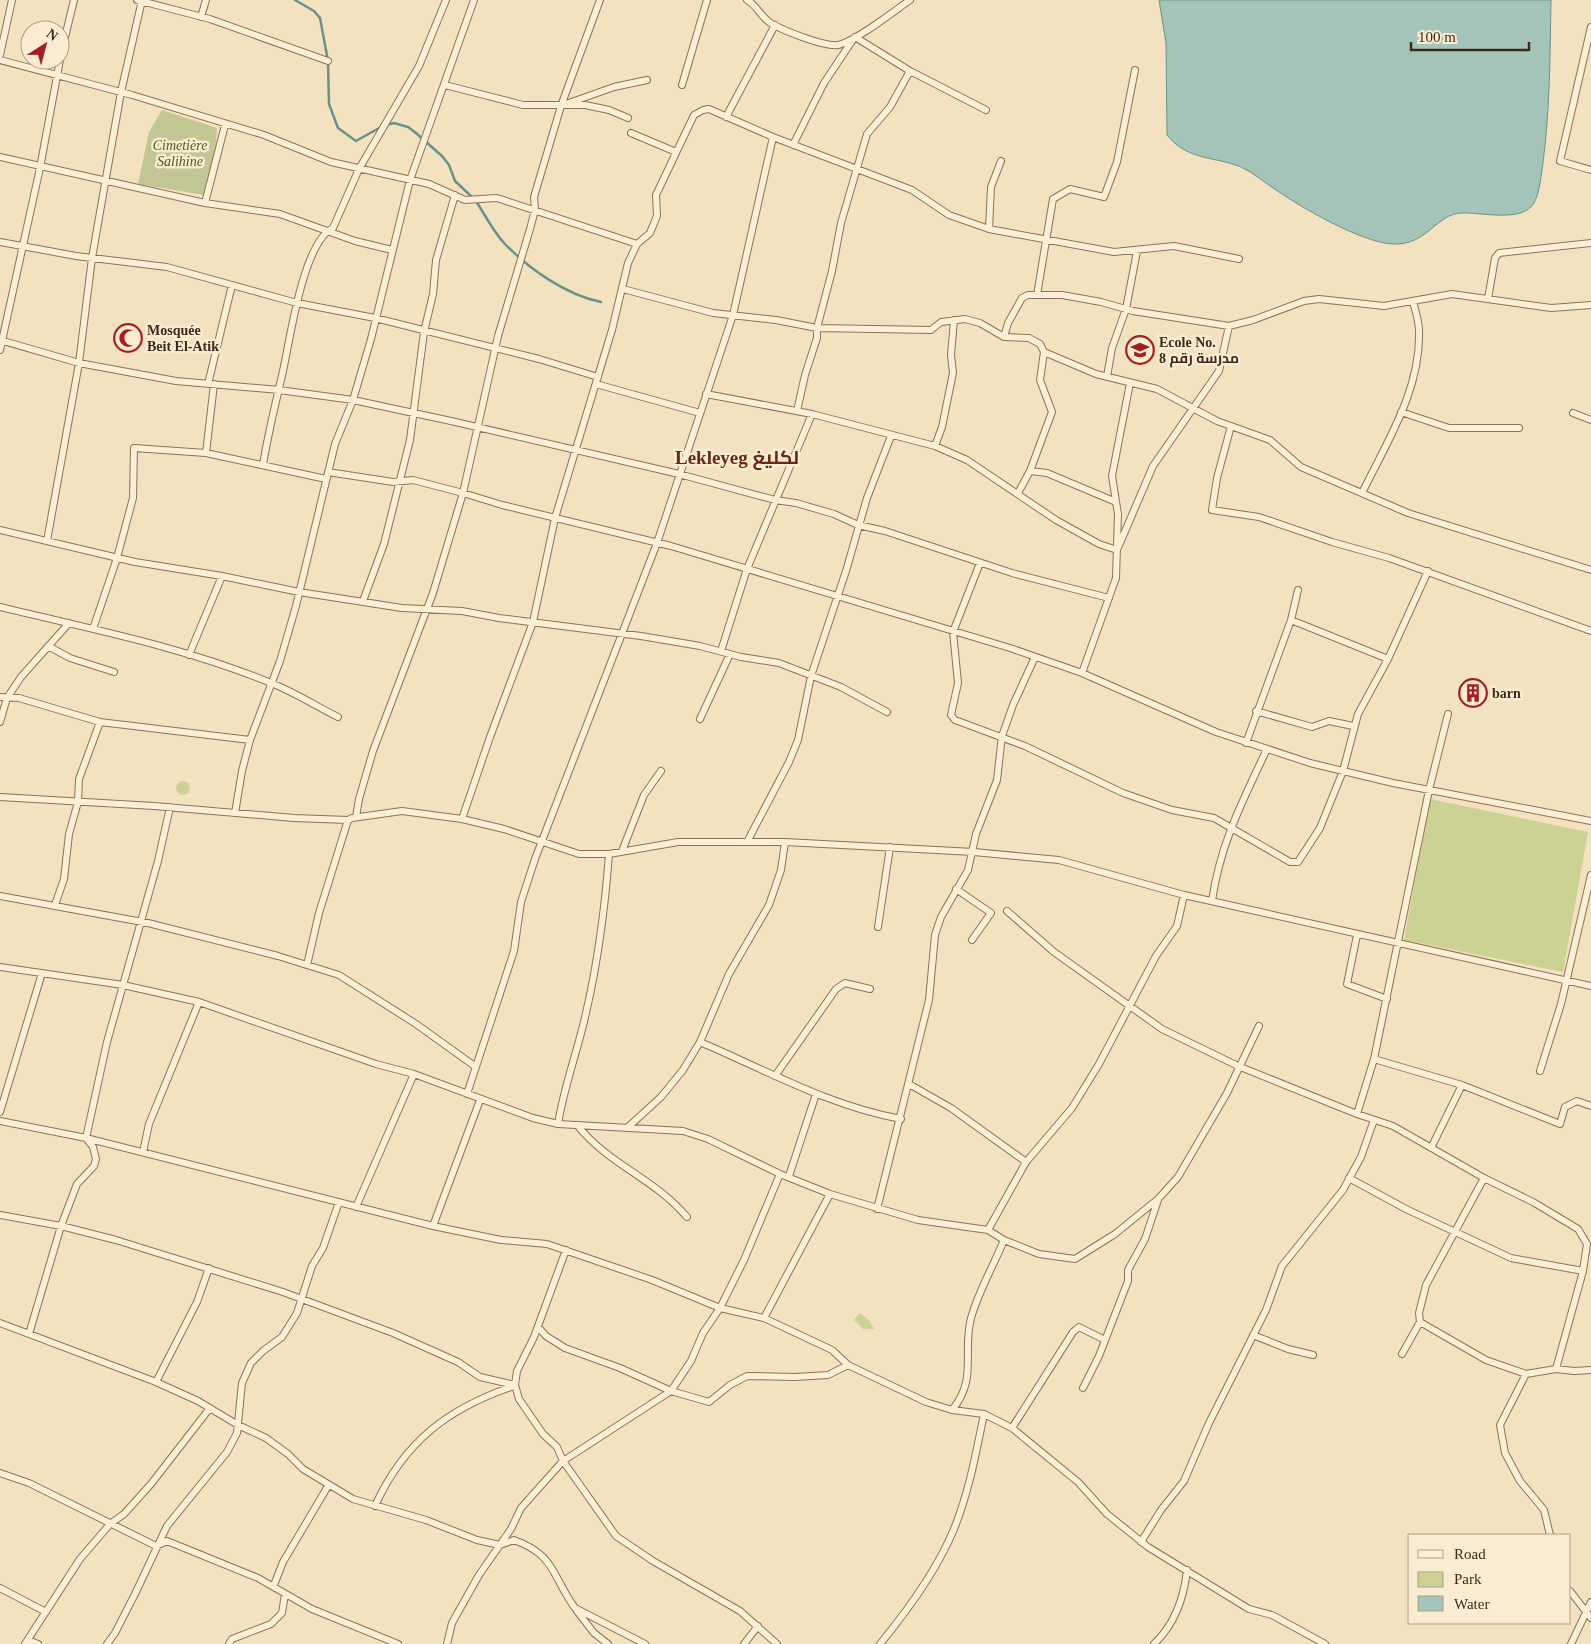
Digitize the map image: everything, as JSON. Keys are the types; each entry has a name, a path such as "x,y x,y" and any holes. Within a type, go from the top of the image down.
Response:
{"street":[{"path":"0,55 12,0"},
{"path":"69,20 74,0"},
{"path":"47,541 79,363 92,258 120,92 140,0 201,17 328,61"},
{"path":"201,17 206,0"},
{"path":"263,465 270,421 279,390 297,303 314,250 327,231 333,228 359,169 419,66 446,0"},
{"path":"235,813 242,771 250,740 272,683 299,592 335,444 353,400 376,318 410,180 474,0"},
{"path":"356,817 359,799 374,752 428,608 463,493 496,348 534,210 534,197 561,106 600,0"},
{"path":"682,85 707,0"},
{"path":"748,0 755,5 766,20 775,26 838,45 855,38 910,0"},
{"path":"726,117 775,26"},
{"path":"1591,27 1560,161 1591,170"},
{"path":"855,38 910,71 986,110"},
{"path":"793,145 824,83 855,38"},
{"path":"0,60 120,92 264,136 331,162 429,184 465,200 497,198 637,244"},
{"path":"0,350 40,168 57,70"},
{"path":"1037,295 1052,199 1070,189 1104,197 1117,162 1134,70"},
{"path":"796,411 817,338 817,328 832,272 841,223 869,129 890,107 910,71"},
{"path":"561,106 605,90 647,80"},
{"path":"445,85 523,104 585,105 609,110 628,118"},
{"path":"462,818 533,622 555,518 597,380 623,289 628,263 637,244 650,233 657,216 656,195 694,115 698,112 710,109 773,138 915,192 949,216 989,229 1044,241 1114,252 1174,246 1239,259"},
{"path":"205,203 225,125"},
{"path":"631,133 676,152"},
{"path":"466,1094 514,951 522,902 657,543 678,474 733,315 773,138"},
{"path":"0,157 40,168 205,203 280,214 355,241 392,250"},
{"path":"989,229 991,187 1001,161"},
{"path":"363,601 384,544 401,482 415,414 424,332 433,294 436,260 455,195"},
{"path":"0,242 92,258 167,267 297,303 376,318 424,332 496,348 700,414"},
{"path":"1488,299 1495,258 1499,253 1591,243"},
{"path":"1106,377 1112,348 1126,309 1137,251"},
{"path":"206,453 211,384 232,285"},
{"path":"623,289 713,313 776,320 817,328 931,330 941,322 954,320 980,323 1004,337 1029,338 1040,344 1044,352 1040,380 1052,412 1030,472 1018,493"},
{"path":"1004,337 1008,323 1022,298 1028,295 1062,295 1126,309 1229,326 1253,320 1304,301 1319,299 1384,306 1452,294 1551,308 1591,305"},
{"path":"1362,493 1401,412 1413,381 1420,330 1413,300"},
{"path":"935,446 942,426 953,373 951,355 954,320"},
{"path":"1117,550 1148,477 1221,366 1229,326"},
{"path":"1,340 79,363 176,381 279,390 353,400 678,474 775,500 796,503 834,514 858,525 885,531 980,563 1109,598"},
{"path":"1044,352 1106,377 1156,389 1231,426 1270,440 1301,467 1408,513 1591,570"},
{"path":"1082,673 1116,578 1118,514 1112,476 1130,384"},
{"path":"706,394 812,414 935,446 967,460 1056,520 1099,544 1117,550"},
{"path":"1401,412 1448,428 1519,428"},
{"path":"1574,413 1591,420"},
{"path":"721,652 747,569 812,414"},
{"path":"1231,426 1217,478 1212,510 1259,517 1428,571 1591,631"},
{"path":"747,842 789,762 798,740 811,676 838,596 858,525 891,436"},
{"path":"93,629 117,558 133,498 134,448 206,453 327,476 401,482 413,480 502,505 657,543 838,596 1035,657 1082,673 1216,732 1246,743 1343,771 1429,790 1591,821"},
{"path":"1030,472 1047,473 1116,502"},
{"path":"0,530 117,558 222,576 299,592 402,608 462,610 622,634 779,663 841,687 887,712"},
{"path":"980,563 953,632 958,683 951,715 955,720 1002,736 1123,793 1172,810 1214,818 1290,862 1298,862 1320,828 1343,771 1354,726 1388,659 1428,571"},
{"path":"189,655 222,576"},
{"path":"1246,743 1256,711 1291,620 1298,590"},
{"path":"0,607 93,629 189,655 272,683 338,717"},
{"path":"1291,620 1388,659"},
{"path":"0,722 4,697 69,623"},
{"path":"48,646 70,658 114,672"},
{"path":"700,719 730,654"},
{"path":"877,1209 929,1000 935,935 941,916 968,870 974,852 976,834 997,780 1002,736 1013,705 1035,657"},
{"path":"4,697 20,698 100,722 250,740"},
{"path":"1256,711 1312,727 1329,721 1354,726"},
{"path":"1357,1114 1374,1059 1429,790 1448,714"},
{"path":"55,905 64,879 69,834 78,802 79,779 100,722"},
{"path":"1212,901 1216,872 1230,828 1267,749"},
{"path":"622,851 644,795 661,772"},
{"path":"0,797 348,820 356,817 402,812 462,818 579,854 609,854 678,842 786,842 974,852 1059,860 1184,895 1591,986"},
{"path":"86,1138 107,1042 141,922 170,807"},
{"path":"307,965 319,912 348,820"},
{"path":"627,1128 661,1097 683,1070 700,1042 729,974 769,905 781,870 786,842"},
{"path":"878,927 890,847"},
{"path":"558,1124 564,1089 586,1014 596,965 605,909 609,854"},
{"path":"1540,1071 1568,981 1589,898 1591,875"},
{"path":"956,889 991,913 972,940"},
{"path":"988,1230 1026,1162 1072,1108 1099,1064 1156,956 1177,926 1184,895"},
{"path":"0,896 141,922 339,974 416,1024 476,1067"},
{"path":"1008,911 1054,952 1128,1007 1162,1029 1238,1066 1357,1114 1393,1126 1484,1178 1533,1202 1578,1229 1587,1244 1583,1270 1556,1369"},
{"path":"1357,935 1348,984 1387,999"},
{"path":"0,967 123,985 199,1002 342,1052 414,1074 533,1118 558,1124 627,1128 654,1127 683,1131 708,1140 780,1174 830,1194 918,1220 988,1230 1004,1240 1039,1254 1075,1259 1115,1234 1158,1199 1178,1177 1226,1093 1259,1026"},
{"path":"0,1112 42,973"},
{"path":"775,1076 836,989 845,983 870,989"},
{"path":"144,1152 149,1124 199,1002"},
{"path":"700,1042 816,1094 877,1115 900,1119"},
{"path":"1374,1059 1462,1085 1560,1124 1565,1107 1577,1101 1591,1106"},
{"path":"356,1207 414,1074"},
{"path":"909,1084 951,1108 1026,1162"},
{"path":"1431,1148 1462,1085"},
{"path":"789,1176 816,1094"},
{"path":"433,1226 480,1100"},
{"path":"1141,1542 1161,1510 1184,1481 1209,1423 1266,1310 1282,1266 1343,1190 1361,1157 1374,1120"},
{"path":"0,1121 144,1152 433,1226 501,1240 547,1244 652,1280 720,1308 764,1318 832,1350 848,1365 926,1402 952,1410 984,1414 1012,1428 1078,1482 1107,1514 1141,1542 1249,1609 1272,1615 1325,1644"},
{"path":"577,1125 592,1143 671,1198 687,1218"},
{"path":"29,1334 61,1226 77,1184 94,1166 96,1159 93,1147 86,1138"},
{"path":"447,1644 452,1624 479,1575 500,1545 521,1508 563,1461 671,1391 691,1361 703,1333 720,1308 744,1260 780,1174"},
{"path":"1349,1178 1511,1258 1583,1270"},
{"path":"1402,1354 1420,1322 1419,1313 1426,1285 1484,1178"},
{"path":"764,1318 830,1194"},
{"path":"1083,1388 1105,1340 1128,1281 1128,1270 1145,1239 1158,1199"},
{"path":"107,1644 115,1633 135,1594 167,1526 227,1452 237,1433 242,1383 251,1363 282,1337 297,1314 301,1298 339,1202"},
{"path":"0,1214 61,1226 209,1268 301,1298 393,1333 458,1362 480,1377 515,1385"},
{"path":"952,1410 962,1399 969,1378 970,1321 981,1287 1004,1240"},
{"path":"566,1250 538,1327 517,1371 515,1385 519,1399 531,1418 557,1447 563,1461 616,1536 653,1561 740,1611 777,1644"},
{"path":"156,1382 197,1302 209,1268"},
{"path":"1420,1322 1486,1360 1526,1374 1556,1369 1591,1370"},
{"path":"0,1323 156,1382 210,1408 238,1425 266,1438 288,1454 303,1469 328,1486 353,1499 500,1545 514,1540 531,1546 554,1568 568,1598 594,1634 608,1644"},
{"path":"538,1327 546,1336 565,1348 620,1368 671,1391 709,1402 730,1385 747,1376 794,1377 828,1375 848,1365"},
{"path":"1012,1428 1073,1332 1079,1327 1105,1340"},
{"path":"1252,1335 1288,1349 1312,1355"},
{"path":"1526,1374 1500,1424 1505,1454 1520,1481 1544,1510 1550,1534"},
{"path":"375,1506 385,1484 406,1454 438,1423 480,1397 515,1385"},
{"path":"38,1644 26,1642 80,1559 110,1524 124,1514 151,1484 210,1408"},
{"path":"880,1644 922,1586 954,1529 973,1466 984,1414"},
{"path":"0,1473 29,1483 156,1546"},
{"path":"274,1585 283,1562 328,1486"},
{"path":"156,1546 167,1541 274,1585 285,1594 312,1609 398,1644"},
{"path":"1154,1644 1166,1633 1175,1614 1184,1592 1187,1570"},
{"path":"0,1588 46,1612"},
{"path":"1571,1592 1591,1618"},
{"path":"229,1644 232,1639 271,1624 282,1613 285,1594"},
{"path":"1571,1644 1591,1602"},
{"path":"575,1608 645,1644"},
{"path":"744,1644 758,1626"}],"green space":[{"name":"Cimetière Salihine","path":"162,110 217,128 215,154 204,195 138,184 149,132"},
{"path":"183,781 188,783 190,788 188,793 183,795 178,793 176,788 178,783"},
{"path":"1430,799 1588,832 1563,972 1404,940"},
{"path":"860,1313 869,1320 874,1329 863,1329 854,1320"}],"water":[{"path":"1159,0 1551,0 1547,122 1540,183 1534,203 1521,213 1511,215 1462,213 1453,215 1414,240 1392,244 1364,237 1332,223 1301,206 1241,167 1193,154 1175,143 1167,135 1166,43"}],"waterway":[{"path":"295,0 314,11 320,18 328,61 329,104 338,128 356,141 381,127"},
{"path":"386,125 394,123 408,127 416,133 442,156 449,165 455,181 472,197"},
{"path":"476,201 504,243 536,271 562,287 588,299 601,302"}],"place":[{"name":"Mosquée Beit El-Atik","path":"128,338"},
{"name":"Ecole No. 8 مدرسة رقم","path":"1140,350"},
{"name":"barn","path":"1473,693"}],"district":[{"name":"Lekleyeg لكليغ","path":"737,457"}]}
